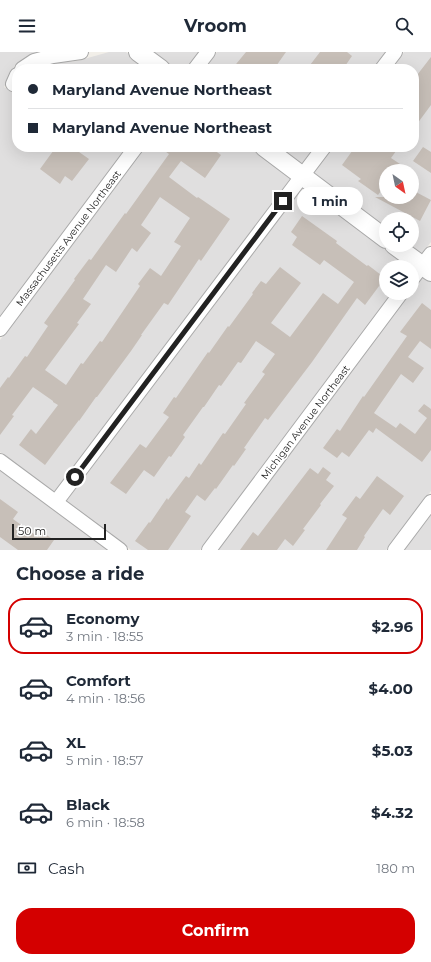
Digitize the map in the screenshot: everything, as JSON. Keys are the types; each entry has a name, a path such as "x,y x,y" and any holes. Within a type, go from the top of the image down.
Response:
{"street":[{"path":"30,64 34,61 53,56 81,52"},
{"path":"138,52 154,64"},
{"path":"199,64 208,52"},
{"path":"386,64 395,52"},
{"name":"Massachusetts Avenue Northeast","path":"0,328 132,152"},
{"path":"271,152 379,234"},
{"path":"56,502 320,152"},
{"path":"403,252 424,268"},
{"name":"Michigan Avenue Northeast","path":"208,550 396,300"},
{"path":"0,461 120,550"},
{"path":"395,550 431,502"}],"shaded area":[{"path":"0,52 41,52 30,55 16,64 12,64 12,71 4,87 12,92 12,152 123,152 0,317"},
{"path":"109,52 126,52 143,64 52,64 77,61"},
{"path":"149,52 199,52 190,64 165,64"},
{"path":"217,52 386,52 377,64 208,64"},
{"path":"404,52 431,52 431,242 420,256 415,252 419,252 419,212 379,212 379,226 312,175 329,152 419,152 419,64 396,64"},
{"path":"141,152 260,152 292,177 54,493 0,452 0,340"},
{"path":"280,152 311,152 300,167"},
{"path":"304,186 379,242 379,252 392,252 403,260 379,260 379,300 387,300 200,550 131,550 66,501"},
{"path":"424,275 431,281 431,491 386,550 218,550 405,300 419,300 419,282"},
{"path":"0,469 109,550 0,550"},
{"path":"431,515 431,550 404,550"}],"building":[{"path":"246,52 286,52 278,64 236,64"},
{"path":"320,52 347,52 352,56 346,64 311,64"},
{"path":"431,57 431,105 419,121 419,73"},
{"path":"423,147 431,152 431,173 419,164 413,161"},
{"path":"52,152 79,152 89,159 72,181 65,176 60,184 40,169"},
{"path":"166,152 217,152 221,155 205,178 181,161 169,177 197,198 198,197 230,219 201,261 199,259 168,305 164,303 131,351 45,465 19,445 31,429 36,434 58,405 33,387 12,415 14,416 0,435 0,388 25,356 27,357 48,326 44,323 75,280 74,279 89,259 91,260 125,213 126,214 169,154","holes":["160,197 190,218 174,242 181,246 161,276 150,268 138,284 140,286 102,342 100,341 83,364 81,363 66,385 45,370 79,324 77,323 91,304 83,299 106,265 116,272 132,248 137,252 151,233 141,225"]},
{"path":"351,152 395,152 391,158 400,164 379,164 378,195 358,181 361,179 342,165"},
{"path":"419,194 431,200 420,221 419,212 403,212 388,204 419,204"},
{"path":"302,216 337,241 336,243 379,273 379,286 365,305 357,298 312,362 268,420 265,418 244,448 246,449 216,489 215,488 205,501 197,495 185,512 191,516 168,550 148,550 135,541 149,522 150,523 167,498 168,500 186,476 189,478 199,463 201,465 223,433 225,434 246,404 244,403 265,374 262,372 275,354 256,341 241,363 238,362 221,386 219,385 183,435 185,437 171,457 169,456 154,477 144,470 126,494 110,483 140,444 146,448 169,417 163,413 174,397 176,398 261,281 266,284 280,267 301,283 271,323 290,337 323,293 338,304 354,282 324,260 320,265 292,245 297,237 291,232"},
{"path":"422,303 431,310 431,349 420,341 408,357 424,368 413,383 401,374 374,413 396,428 400,423 415,434 427,418 418,411 424,404 431,409 431,450 422,462 376,428 373,433 369,430 349,457 342,452 337,458 323,448 337,429 340,431 363,396 364,397 407,336 400,332"},
{"path":"323,467 331,473 326,480 334,486 320,504 321,505 303,529 305,530 293,546 285,539 277,550 240,550 253,532 258,536 310,468 318,474"},
{"path":"377,476 404,496 390,515 383,509 364,536 365,537 357,550 326,550 347,518 342,515 356,496 360,499"},
{"path":"0,499 18,512 13,519 38,537 42,532 54,540 47,550 18,550 0,537"}],"route":[{"path":"75,477 283,201"}]}
